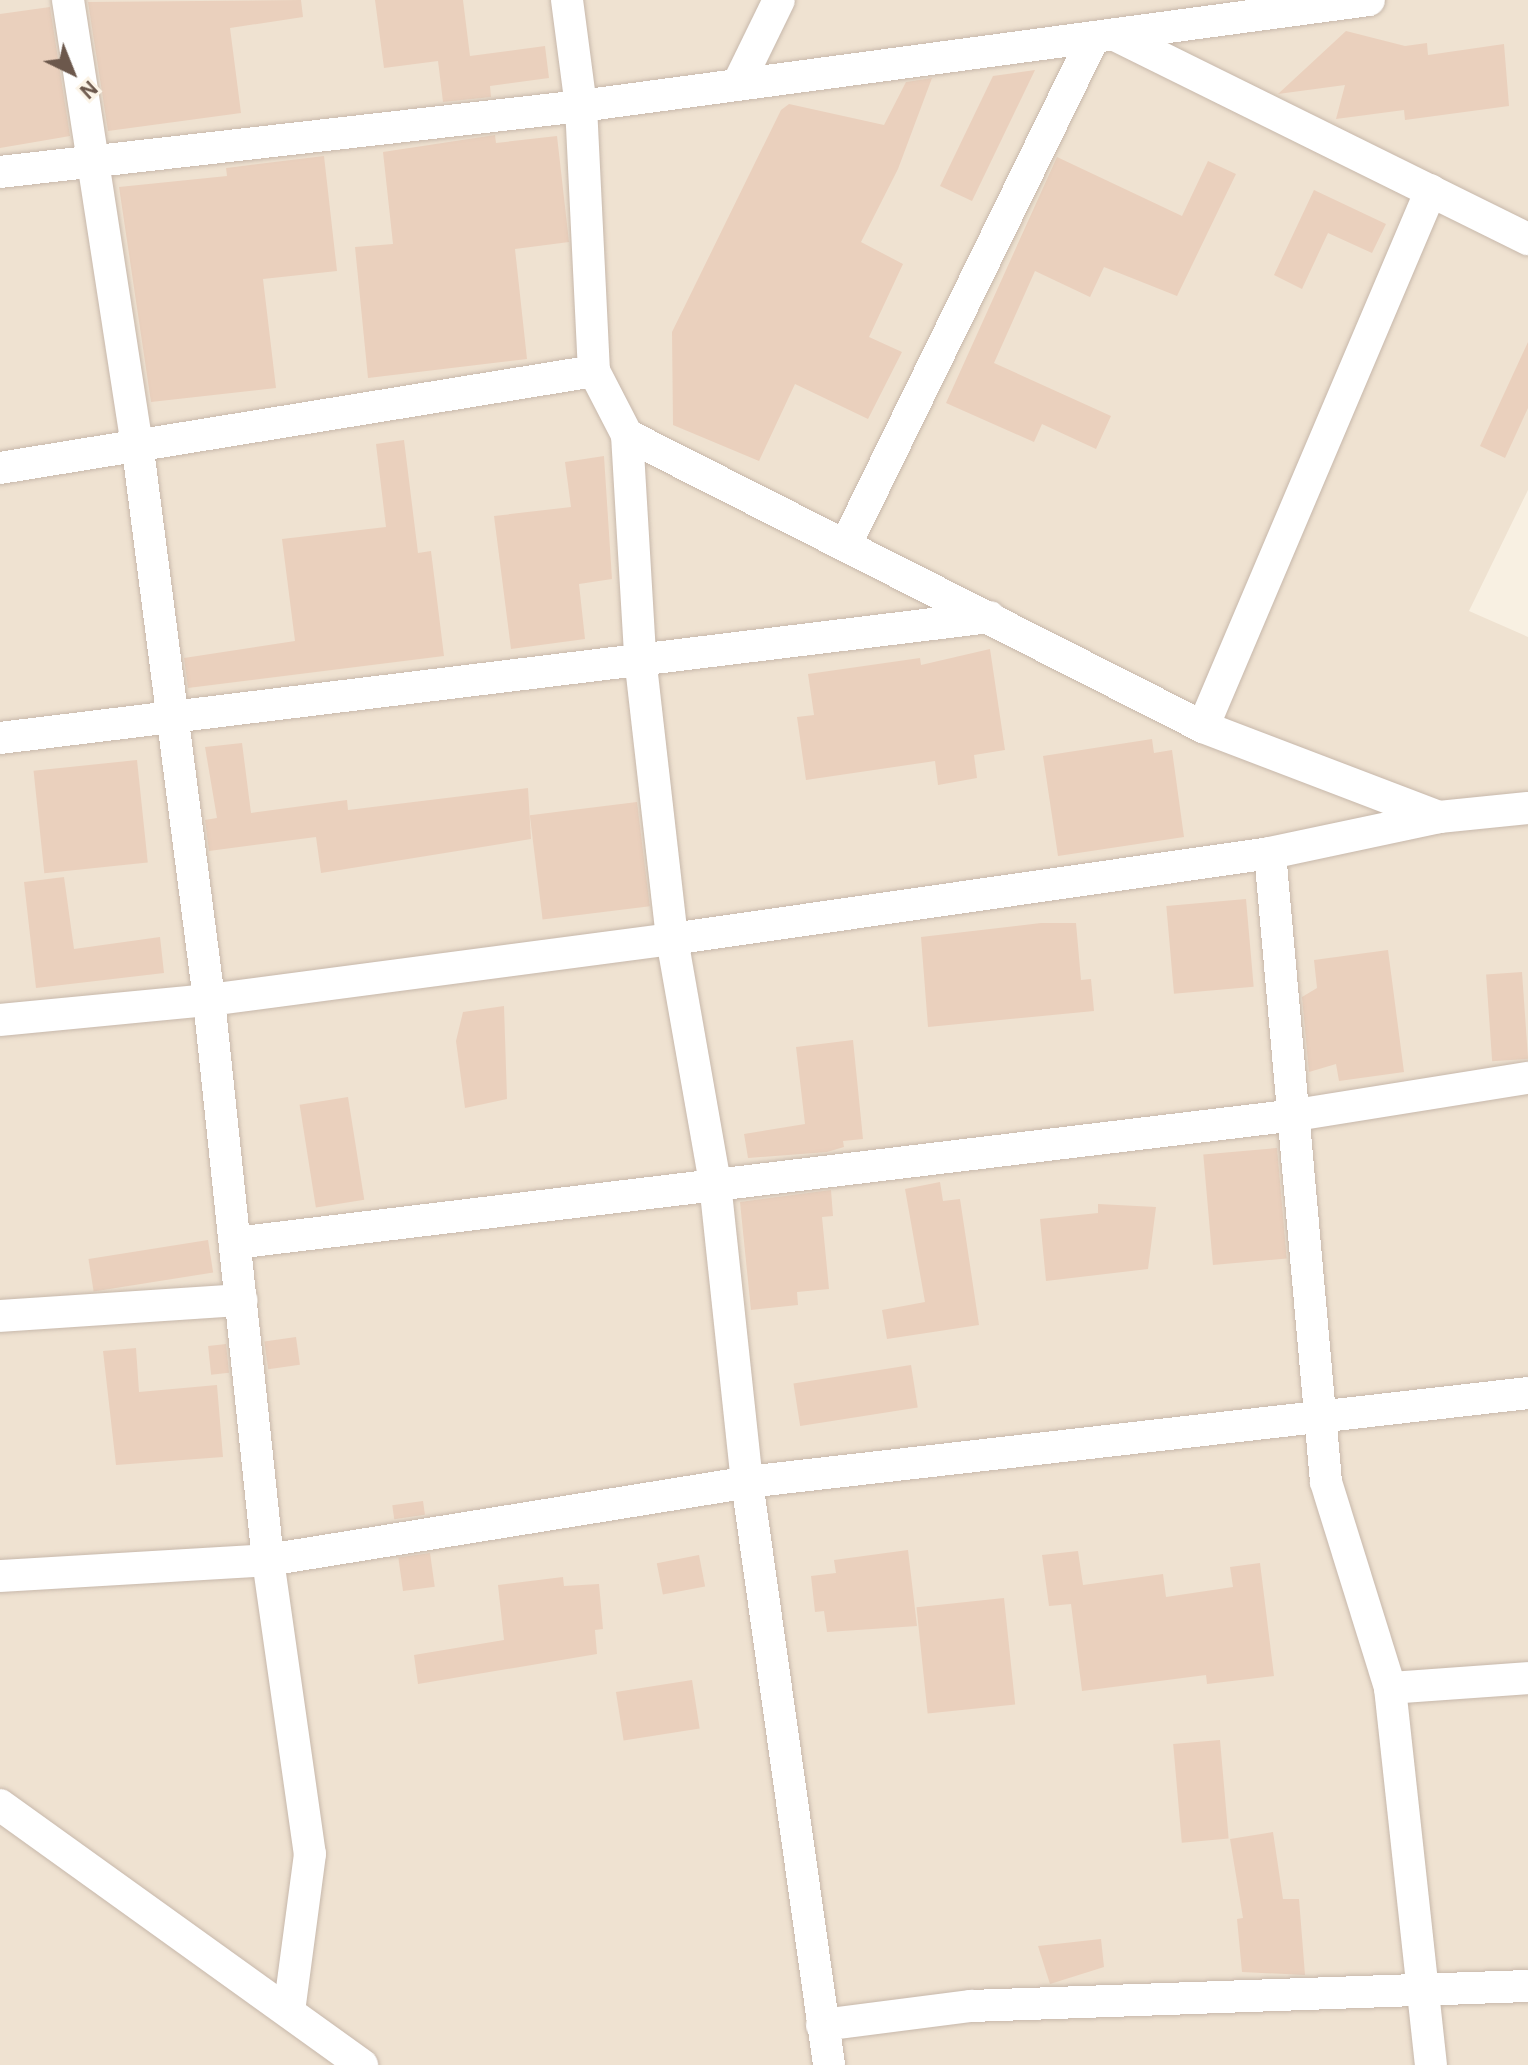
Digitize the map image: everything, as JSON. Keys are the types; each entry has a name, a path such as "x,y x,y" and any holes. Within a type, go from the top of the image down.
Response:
{"street":[{"path":"68,0 138,450 169,716 209,1000 268,1560 310,1854 289,2012"},
{"path":"567,0 581,106 594,371 627,435 640,657 672,939 715,1183 747,1482 829,2065"},
{"path":"738,84 779,0"},
{"path":"0,172 581,106 1369,0"},
{"path":"1104,37 1431,190 1528,239"},
{"path":"846,544 1104,37"},
{"path":"1203,727 1431,190"},
{"path":"0,468 138,450 594,371"},
{"path":"627,435 1203,727 1439,817"},
{"path":"0,738 640,657 990,617"},
{"path":"0,1020 209,1000 672,939 1270,853 1439,817 1528,808"},
{"path":"1270,853 1323,1413 1326,1482 1390,1688 1426,1992 1431,2065"},
{"path":"235,1243 1296,1115 1528,1078"},
{"path":"0,1316 241,1300"},
{"path":"0,1576 268,1560 747,1482 1323,1413 1528,1393"},
{"path":"1390,1688 1528,1678"},
{"path":"0,1805 362,2065"},
{"path":"822,2025 971,2006 1528,1986"}],"shaded area":[{"path":"0,0 1528,0 1528,490 1469,611 1528,637 1528,2065 0,2065"}],"building":[{"path":"301,0 303,17 230,28 241,113 108,131 88,2"},
{"path":"375,0 463,0 470,56 545,46 549,78 490,86 491,97 443,102 438,61 384,68"},
{"path":"50,7 70,136 0,148 0,14"},
{"path":"1346,31 1405,46 1427,43 1428,55 1504,44 1509,106 1405,120 1404,110 1336,119 1345,85 1278,94"},
{"path":"1035,70 972,201 940,186 993,76"},
{"path":"932,78 898,169 861,242 903,264 869,337 902,352 868,419 795,384 759,461 673,425 672,332 781,110 789,104 884,125 906,82"},
{"path":"495,135 496,143 557,136 569,242 515,249 527,359 368,378 355,247 393,244 383,152"},
{"path":"324,156 337,271 263,279 276,388 151,402 119,187 227,176 226,168"},
{"path":"1057,157 1182,216 1208,161 1236,174 1177,296 1104,267 1090,297 1035,271 994,363 1111,416 1096,449 1042,424 1034,442 946,403"},
{"path":"1314,190 1386,224 1372,253 1328,233 1302,289 1274,275"},
{"path":"1528,342 1528,408 1505,458 1480,446"},
{"path":"404,440 418,553 431,551 444,656 188,688 184,658 295,641 282,539 386,527 376,444"},
{"path":"604,456 612,579 579,584 585,639 511,649 494,516 571,507 565,462"},
{"path":"990,649 1005,750 974,755 977,778 938,785 935,761 806,780 797,717 814,715 808,674 920,658 921,665"},
{"path":"1152,739 1154,753 1172,750 1184,837 1058,856 1043,756"},
{"path":"242,743 251,813 347,800 348,810 528,788 531,839 321,873 316,837 209,851 205,820 217,818 205,747"},
{"path":"137,760 148,862 44,873 34,771"},
{"path":"637,802 650,906 543,919 530,815"},
{"path":"64,877 74,949 160,937 164,973 36,988 24,882"},
{"path":"1246,899 1254,987 1174,994 1166,906"},
{"path":"1041,923 1076,923 1081,980 1091,979 1094,1011 928,1027 921,937"},
{"path":"1388,950 1404,1072 1339,1081 1336,1064 1309,1072 1302,997 1317,988 1314,960"},
{"path":"1522,972 1528,1059 1492,1061 1486,975"},
{"path":"504,1006 507,1099 465,1108 456,1041 463,1012"},
{"path":"853,1040 863,1139 843,1141 844,1147 827,1152 748,1158 744,1134 805,1124 796,1047"},
{"path":"348,1097 364,1200 316,1207 300,1105"},
{"path":"1277,1148 1287,1259 1213,1265 1203,1154"},
{"path":"940,1182 943,1201 960,1199 979,1325 887,1339 882,1310 925,1302 905,1189"},
{"path":"831,1190 833,1216 822,1217 829,1289 797,1292 798,1305 751,1310 740,1202"},
{"path":"1098,1204 1156,1207 1148,1269 1046,1281 1040,1219 1098,1213"},
{"path":"208,1240 213,1273 94,1292 88,1259"},
{"path":"296,1337 300,1365 268,1369 264,1341"},
{"path":"226,1344 229,1373 211,1375 208,1346"},
{"path":"136,1348 139,1392 217,1385 223,1457 116,1465 103,1351"},
{"path":"911,1365 918,1407 800,1426 793,1384"},
{"path":"423,1501 425,1515 394,1519 392,1505"},
{"path":"908,1550 917,1626 827,1632 824,1611 815,1612 811,1576 836,1573 834,1560"},
{"path":"1078,1551 1083,1585 1163,1574 1166,1597 1233,1587 1230,1567 1260,1563 1274,1676 1207,1684 1206,1675 1082,1691 1071,1604 1049,1606 1042,1555"},
{"path":"430,1553 435,1587 403,1591 398,1557"},
{"path":"699,1555 705,1586 663,1595 657,1563"},
{"path":"563,1577 564,1586 599,1584 603,1629 595,1630 597,1654 418,1684 414,1655 504,1640 498,1585"},
{"path":"1004,1598 1015,1704 928,1714 916,1607"},
{"path":"692,1680 700,1728 624,1740 616,1692"},
{"path":"1220,1740 1229,1839 1182,1843 1173,1744"},
{"path":"1273,1832 1283,1899 1299,1899 1305,1975 1242,1972 1237,1919 1243,1918 1230,1839"},
{"path":"1101,1939 1104,1967 1050,1984 1038,1946"}]}
